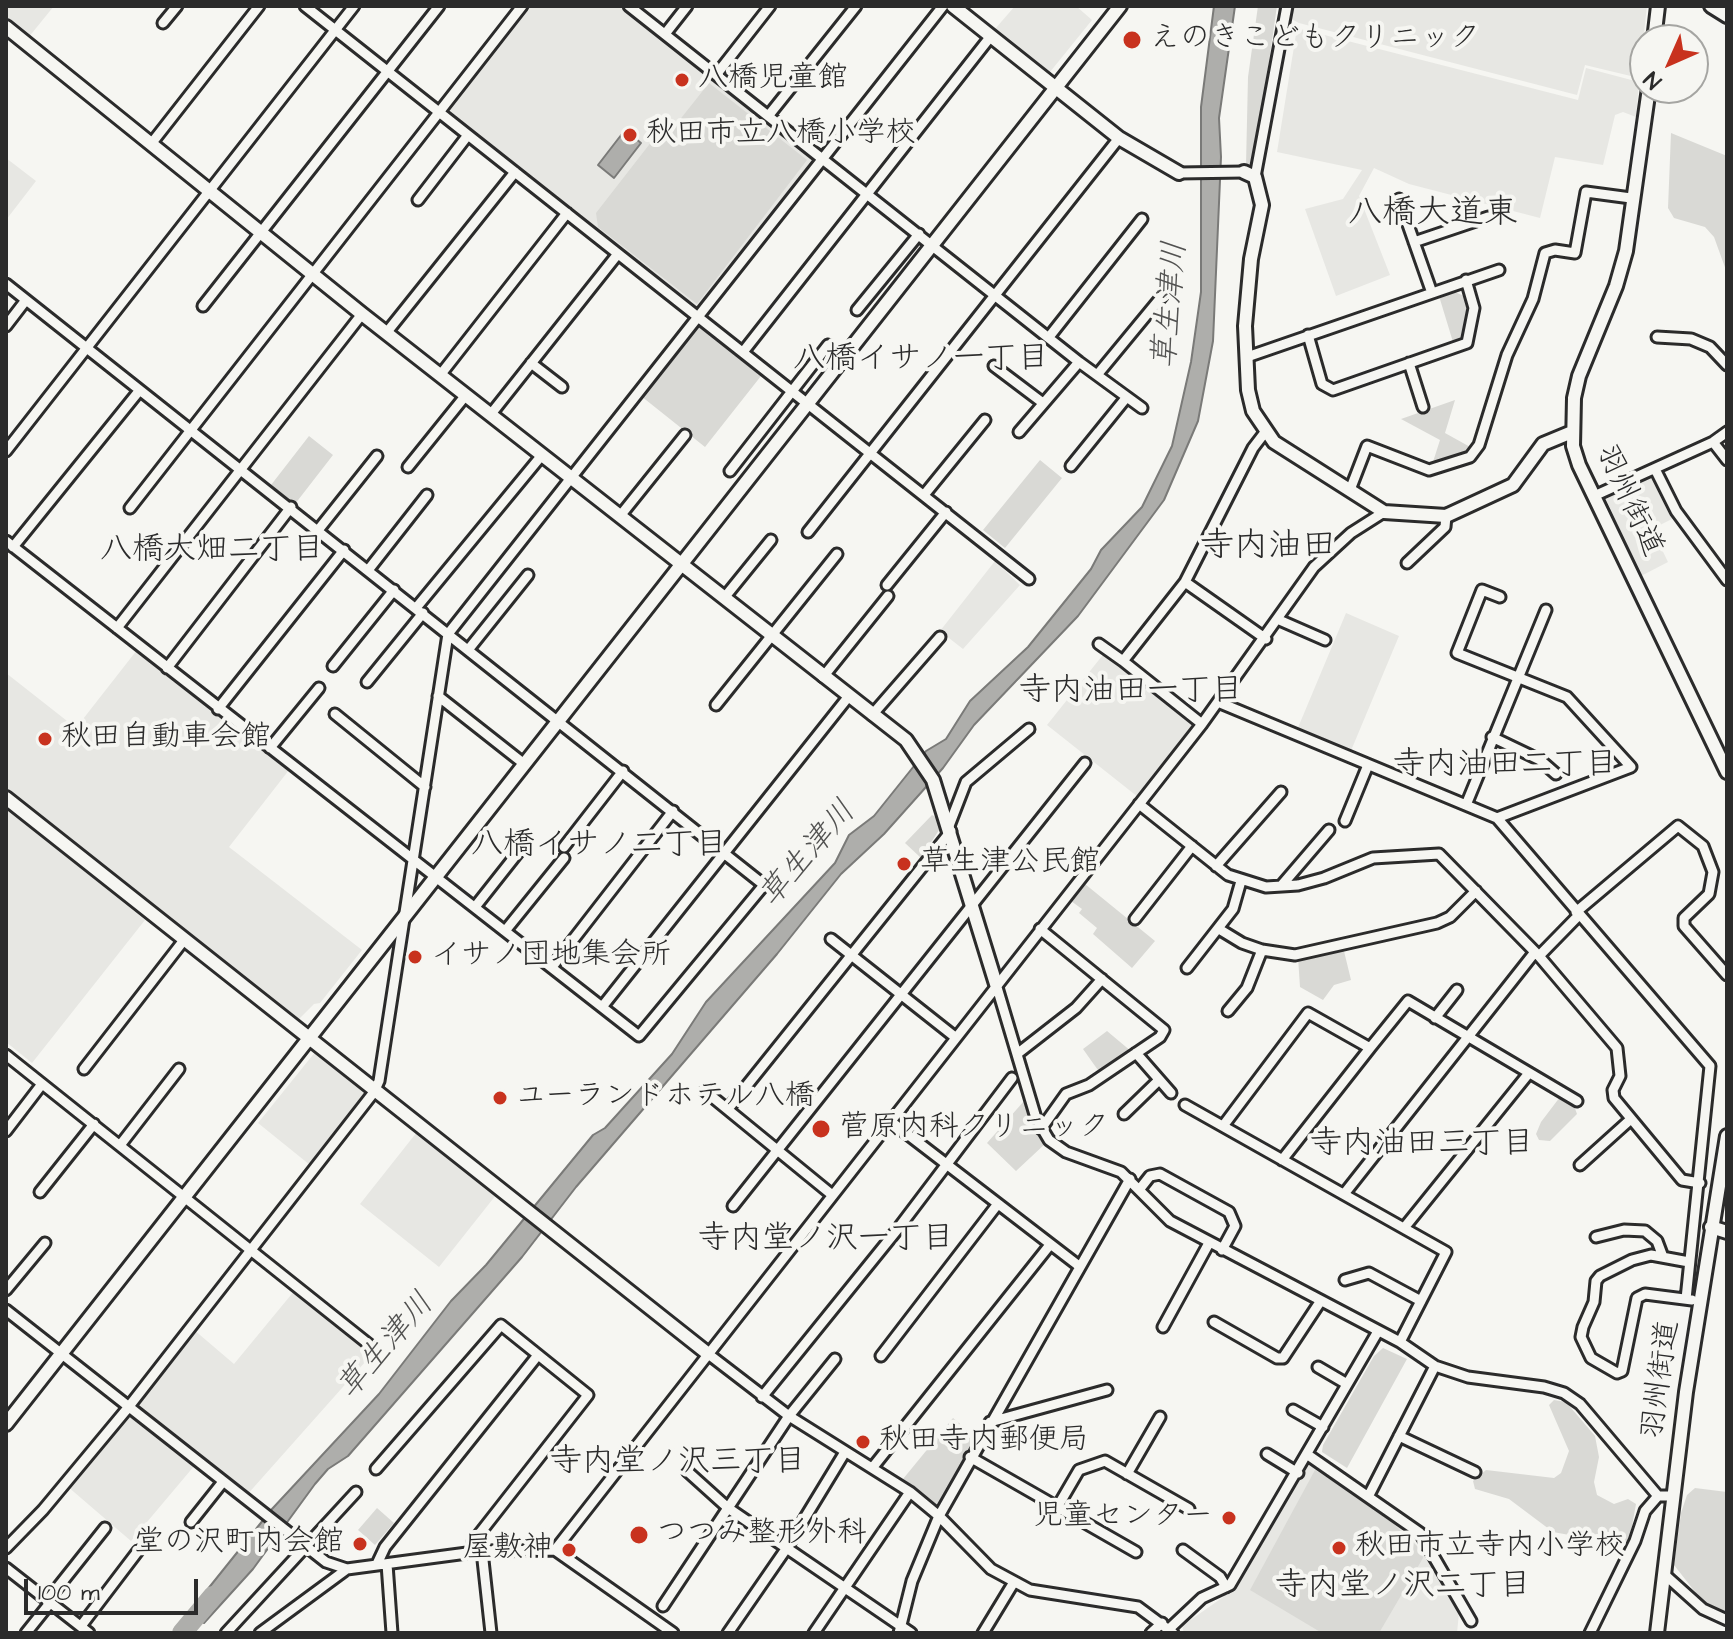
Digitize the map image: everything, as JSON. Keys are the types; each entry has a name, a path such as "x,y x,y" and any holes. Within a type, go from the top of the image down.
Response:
{"street":[{"path":"163,23 177,6"},
{"path":"151,144 259,6"},
{"path":"305,6 1029,579"},
{"path":"6,451 354,6"},
{"path":"203,306 439,6"},
{"path":"130,508 522,6"},
{"path":"629,6 1079,362 1142,408"},
{"path":"665,34 687,6"},
{"path":"716,75 770,6"},
{"path":"769,115 856,6"},
{"path":"6,1548 43,1510 127,1409 374,1092 379,1081 448,634 943,6"},
{"path":"953,6 1119,138 1179,173 1250,175"},
{"path":"6,1424 1120,6"},
{"path":"1287,6 1250,175 1262,205 1251,259 1245,326 1253,411 1266,431 1302,462 1384,512 1446,516 1513,485 1543,444 1572,432"},
{"path":"1711,6 1727,16"},
{"path":"6,27 259,233 906,740 933,780 940,799 1041,1129 1066,1152 1130,1179 1170,1221 1377,1333 1400,1342 1435,1366 1468,1377 1544,1387 1564,1393 1580,1404 1658,1496"},
{"path":"743,352 991,36"},
{"name":"羽州街道","path":"1646,104 1626,251 1616,286 1579,376 1572,432 1579,465 1727,772"},
{"path":"418,200 468,135"},
{"path":"808,532 997,297 1119,138"},
{"path":"387,332 515,172"},
{"path":"1350,490 1367,446 1429,470 1470,457 1479,445 1511,342 1533,299 1545,253 1555,250 1575,253 1586,192 1631,198"},
{"path":"1399,199 1432,293"},
{"path":"441,374 567,213"},
{"path":"1414,242 1488,217"},
{"path":"1049,337 1142,219"},
{"path":"857,310 919,234"},
{"path":"491,414 617,255"},
{"path":"1247,357 1499,270"},
{"path":"1308,335 1322,384 1333,390 1467,343 1474,308 1466,280"},
{"path":"6,284 319,529 764,885 639,1036 9,544 139,391"},
{"path":"1097,375 1163,295"},
{"path":"6,326 26,300"},
{"path":"117,628 362,314"},
{"path":"1657,337 1710,347 1727,365"},
{"path":"730,471 828,345"},
{"path":"1019,432 1079,362"},
{"path":"531,363 562,387"},
{"path":"1409,363 1423,407"},
{"path":"994,366 1043,403"},
{"path":"408,467 466,395"},
{"path":"1071,466 1126,398"},
{"path":"924,495 985,420"},
{"path":"1123,661 1185,582 1253,448 1266,431"},
{"path":"1594,496 1713,442 1727,432"},
{"path":"620,516 685,435"},
{"path":"1713,442 1727,460"},
{"path":"367,682 542,455"},
{"path":"319,529 377,456"},
{"path":"1655,469 1676,511 1727,580"},
{"path":"369,569 427,495"},
{"path":"167,668 291,507"},
{"path":"823,677 946,512"},
{"path":"555,1550 1202,724 1330,550 1384,512"},
{"path":"1407,563 1445,527 1446,516"},
{"path":"724,598 771,540"},
{"path":"218,709 344,550"},
{"path":"716,705 837,554"},
{"path":"468,650 528,575"},
{"path":"1185,582 1266,639"},
{"path":"333,666 394,590"},
{"path":"1497,818 1631,767 1567,697 1457,653 1482,590 1500,597"},
{"path":"1466,805 1546,610"},
{"path":"1277,619 1325,640"},
{"path":"872,715 940,637"},
{"path":"1099,644 1202,724"},
{"path":"270,748 319,688"},
{"path":"438,696 523,763"},
{"path":"602,1007 849,696"},
{"path":"1218,702 1497,818 1710,1066 1700,1183 1689,1262 1692,1300 1645,1294 1637,1298 1622,1371 1617,1373 1591,1358 1581,1337 1594,1302 1596,1281 1632,1260 1663,1257 1689,1262"},
{"path":"335,714 425,787"},
{"path":"728,1109 950,828 966,782 1029,729"},
{"path":"1492,737 1540,760 1556,774"},
{"path":"733,1206 1085,763"},
{"path":"1345,821 1368,765"},
{"path":"564,847 623,771"},
{"path":"1216,866 1281,792"},
{"path":"6,798 762,1397 910,1492 939,1516 991,1569 1014,1582 1054,1595 1138,1607 1168,1629"},
{"path":"1139,804 1216,866 1241,881 1281,886 1324,878 1373,858 1439,854 1537,954 1617,1048 1620,1076 1613,1090 1614,1098 1682,1180 1700,1183"},
{"path":"552,967 673,811"},
{"path":"1344,1194 1537,954 1678,826 1703,846 1713,872 1709,894 1684,918 1684,926 1727,975"},
{"path":"1281,886 1329,830"},
{"path":"1135,919 1192,846"},
{"path":"475,907 520,850"},
{"path":"505,931 564,858"},
{"path":"1187,968 1233,909 1241,881"},
{"path":"1219,929 1242,943 1262,950 1295,955 1437,923 1450,917 1476,891"},
{"path":"1040,929 1164,1030 1160,1037 1089,1085 1066,1094 1041,1129"},
{"path":"831,939 955,1037"},
{"path":"84,1069 184,940"},
{"path":"1228,1011 1247,988 1262,950"},
{"path":"1017,1054 1076,1008 1102,979"},
{"path":"1435,1018 1457,990"},
{"path":"1282,1160 1408,1001 1577,1101"},
{"path":"1223,1126 1308,1013 1370,1048"},
{"path":"1136,1053 1171,1093"},
{"path":"6,1055 371,1346"},
{"path":"121,1144 179,1069"},
{"path":"1404,1228 1529,1073"},
{"path":"762,1397 1012,1078"},
{"path":"1124,1114 1159,1080"},
{"path":"6,1131 42,1084"},
{"path":"705,1091 831,1194"},
{"path":"1185,1105 1446,1252 1400,1342"},
{"path":"1580,1165 1631,1119"},
{"path":"889,1120 1049,1246 1079,1266"},
{"path":"40,1192 94,1124"},
{"name":"羽州街道","path":"1657,1633 1692,1300 1711,1227 1727,1136"},
{"path":"1139,1190 1150,1176 1160,1174 1229,1212 1235,1226 1222,1250"},
{"path":"900,1630 912,1581 939,1516 1130,1179"},
{"path":"881,1356 997,1205"},
{"path":"1711,1227 1727,1232"},
{"path":"1596,1237 1624,1230 1645,1231 1657,1241 1663,1257"},
{"path":"6,1290 45,1243"},
{"path":"1163,1327 1209,1243"},
{"path":"873,1467 1049,1246"},
{"path":"1345,1280 1369,1273 1421,1301"},
{"path":"1214,1322 1277,1358 1283,1358 1288,1356 1320,1302"},
{"path":"6,1310 127,1409 326,1562 347,1569 478,1552 555,1550 673,1633"},
{"path":"376,1469 501,1325 588,1395 473,1542 478,1552 491,1633"},
{"path":"1151,1633 1168,1629 1202,1598 1226,1587 1239,1572 1377,1333"},
{"path":"392,1633 382,1564 385,1547 538,1355"},
{"path":"663,1606 789,1416 835,1359"},
{"path":"1369,1495 1435,1366"},
{"path":"1318,1367 1347,1384"},
{"path":"990,1422 1107,1390"},
{"path":"1293,1410 1323,1427"},
{"path":"1127,1474 1160,1417"},
{"path":"1399,1436 1475,1472"},
{"path":"728,1633 786,1549 845,1452"},
{"path":"1267,1454 1298,1473"},
{"path":"1308,1455 1420,1533 1471,1621"},
{"path":"970,1457 1136,1552"},
{"path":"1058,1506 1079,1470 1105,1461 1189,1509"},
{"path":"687,1471 728,1508 846,1588 900,1630 911,1633"},
{"path":"191,1522 222,1483"},
{"path":"226,1633 356,1492"},
{"path":"814,1633 910,1492"},
{"path":"1590,1633 1635,1541 1645,1511 1658,1496 1673,1496"},
{"path":"26,1633 105,1528"},
{"path":"1183,1550 1220,1577 1226,1587"},
{"path":"6,1568 84,1630 138,1551"},
{"path":"260,1633 347,1569"},
{"path":"1664,1574 1703,1609 1727,1620"},
{"path":"983,1633 1014,1582"}],"shaded area":[{"path":"6,6 54,6 28,38 6,21"},
{"name":"秋田市立八橋小学校","path":"528,6 621,6 814,160 696,309 446,110"},
{"path":"1015,6 1076,6 1092,20 1050,72 995,29"},
{"path":"1214,6 1235,6 1219,118 1221,157 1213,341 1198,421 1164,500 1078,616 974,725 943,768 884,834 841,874 777,954 576,1187 522,1257 348,1456 328,1469 315,1484 253,1569 204,1623 191,1610 272,1509 379,1394 451,1301 486,1265 593,1135 605,1128 672,1054 706,1002 835,863 849,835 874,816 926,751 946,739 970,701 1028,647 1091,569 1101,550 1142,507 1172,446 1191,362 1201,292 1201,107"},
{"path":"1258,6 1277,6 1254,165 1246,165 1248,77"},
{"path":"1279,6 1647,6 1645,24 1629,24 1629,76 1585,65 1577,95 1299,23 1278,12"},
{"path":"1297,28 1578,100 1586,68 1629,79 1629,104 1637,104 1636,117 1623,112 1615,115 1603,165 1555,157 1540,218 1409,184 1374,168 1359,196 1390,275 1336,296 1305,209 1343,199 1362,170 1277,152"},
{"path":"709,83 807,160 697,304 598,227 596,213 652,141 659,146"},
{"path":"625,130 641,143 614,178 598,165"},
{"path":"1671,133 1727,156 1727,273 1714,237 1705,227 1674,218 1668,208"},
{"path":"6,158 36,181 6,220"},
{"path":"1453,291 1464,296 1469,319 1463,338 1453,342 1439,296"},
{"path":"697,325 761,376 705,447 641,396"},
{"path":"1455,400 1445,433 1472,448 1432,465 1440,440 1401,419"},
{"path":"309,436 333,455 295,504 271,485"},
{"path":"1040,460 1062,478 1005,548 983,530"},
{"path":"1655,475 1676,517 1652,529 1668,562 1641,576 1606,499"},
{"path":"995,561 1020,585 963,649 940,631"},
{"path":"1346,613 1399,636 1350,753 1297,730"},
{"path":"137,650 289,770 229,847 362,950 320,1003 314,1004 299,1019 42,817 33,830 145,920 32,1063 6,1042 6,673 76,728"},
{"path":"1106,651 1197,723 1138,797 1047,725"},
{"path":"932,815 939,819 941,827 921,858 905,843"},
{"path":"1085,884 1155,941 1132,968 1093,934 1097,928 1079,913 1082,909 1071,901"},
{"path":"1343,947 1351,980 1334,985 1323,1000 1300,987 1298,957"},
{"path":"1107,1031 1132,1052 1100,1073 1083,1049"},
{"path":"316,1051 368,1093 310,1165 258,1123"},
{"path":"1560,1097 1573,1103 1577,1114 1550,1141 1539,1140 1536,1134 1541,1122"},
{"path":"1024,1101 1028,1102 1036,1128 1046,1143 1016,1171 987,1143"},
{"path":"417,1132 496,1195 439,1267 360,1204"},
{"path":"295,1290 374,1352 246,1496 133,1406 193,1329 234,1364"},
{"path":"1383,1348 1407,1359 1347,1468 1322,1452 1323,1445 1374,1356"},
{"path":"1554,1400 1566,1402 1595,1436 1599,1457 1594,1482 1597,1495 1614,1504 1628,1499 1636,1504 1630,1537 1624,1545 1553,1532 1509,1499 1475,1489 1473,1481 1486,1470 1554,1478 1561,1473 1569,1451 1549,1405"},
{"path":"127,1414 195,1465 131,1541 67,1486"},
{"path":"953,1418 977,1438 936,1505 903,1479"},
{"name":"秋田市立寺内小学校","path":"1311,1462 1383,1511 1430,1558 1459,1613 1457,1633 1184,1633 1182,1626 1229,1593"},
{"name":"秋田市立寺内小学校","path":"1315,1470 1378,1509 1421,1550 1423,1558 1379,1633 1322,1633 1250,1590"},
{"path":"1695,1488 1727,1492 1727,1614 1703,1602 1674,1565 1681,1513 1687,1495"},
{"path":"377,1508 394,1523 375,1545 358,1530"}],"waterway":[{"name":"草生津川","path":"182,1633 213,1596"}],"place":[{"name":"えのきこどもクリニック","path":"1132,40"},
{"name":"八橋児童館","path":"682,80"},
{"name":"秋田市立八橋小学校","path":"630,135"},
{"name":"秋田自動車会館","path":"45,739"},
{"name":"草生津公民館","path":"904,864"},
{"name":"イサノ団地集会所","path":"415,957"},
{"name":"ユーランドホテル八橋","path":"500,1098"},
{"name":"菅原内科クリニック","path":"821,1129"},
{"name":"秋田寺内郵便局","path":"863,1442"},
{"name":"児童センター","path":"1229,1518"},
{"name":"つつみ整形外科","path":"639,1535"},
{"name":"堂の沢町内会館","path":"360,1544"},
{"name":"秋田市立寺内小学校","path":"1339,1548"},
{"name":"屋敷神","path":"569,1550"}],"district":[{"name":"八橋大道東","path":"1433,215"},
{"name":"八橋イサノ一丁目","path":"921,360"},
{"name":"寺内油田","path":"1268,548"},
{"name":"八橋大畑二丁目","path":"212,551"},
{"name":"寺内油田一丁目","path":"1131,692"},
{"name":"寺内油田二丁目","path":"1505,766"},
{"name":"八橋イサノ二丁目","path":"599,846"},
{"name":"寺内油田三丁目","path":"1422,1145"},
{"name":"寺内堂ノ沢一丁目","path":"826,1240"},
{"name":"寺内堂ノ沢三丁目","path":"678,1463"},
{"name":"寺内堂ノ沢二丁目","path":"1403,1587"}]}
